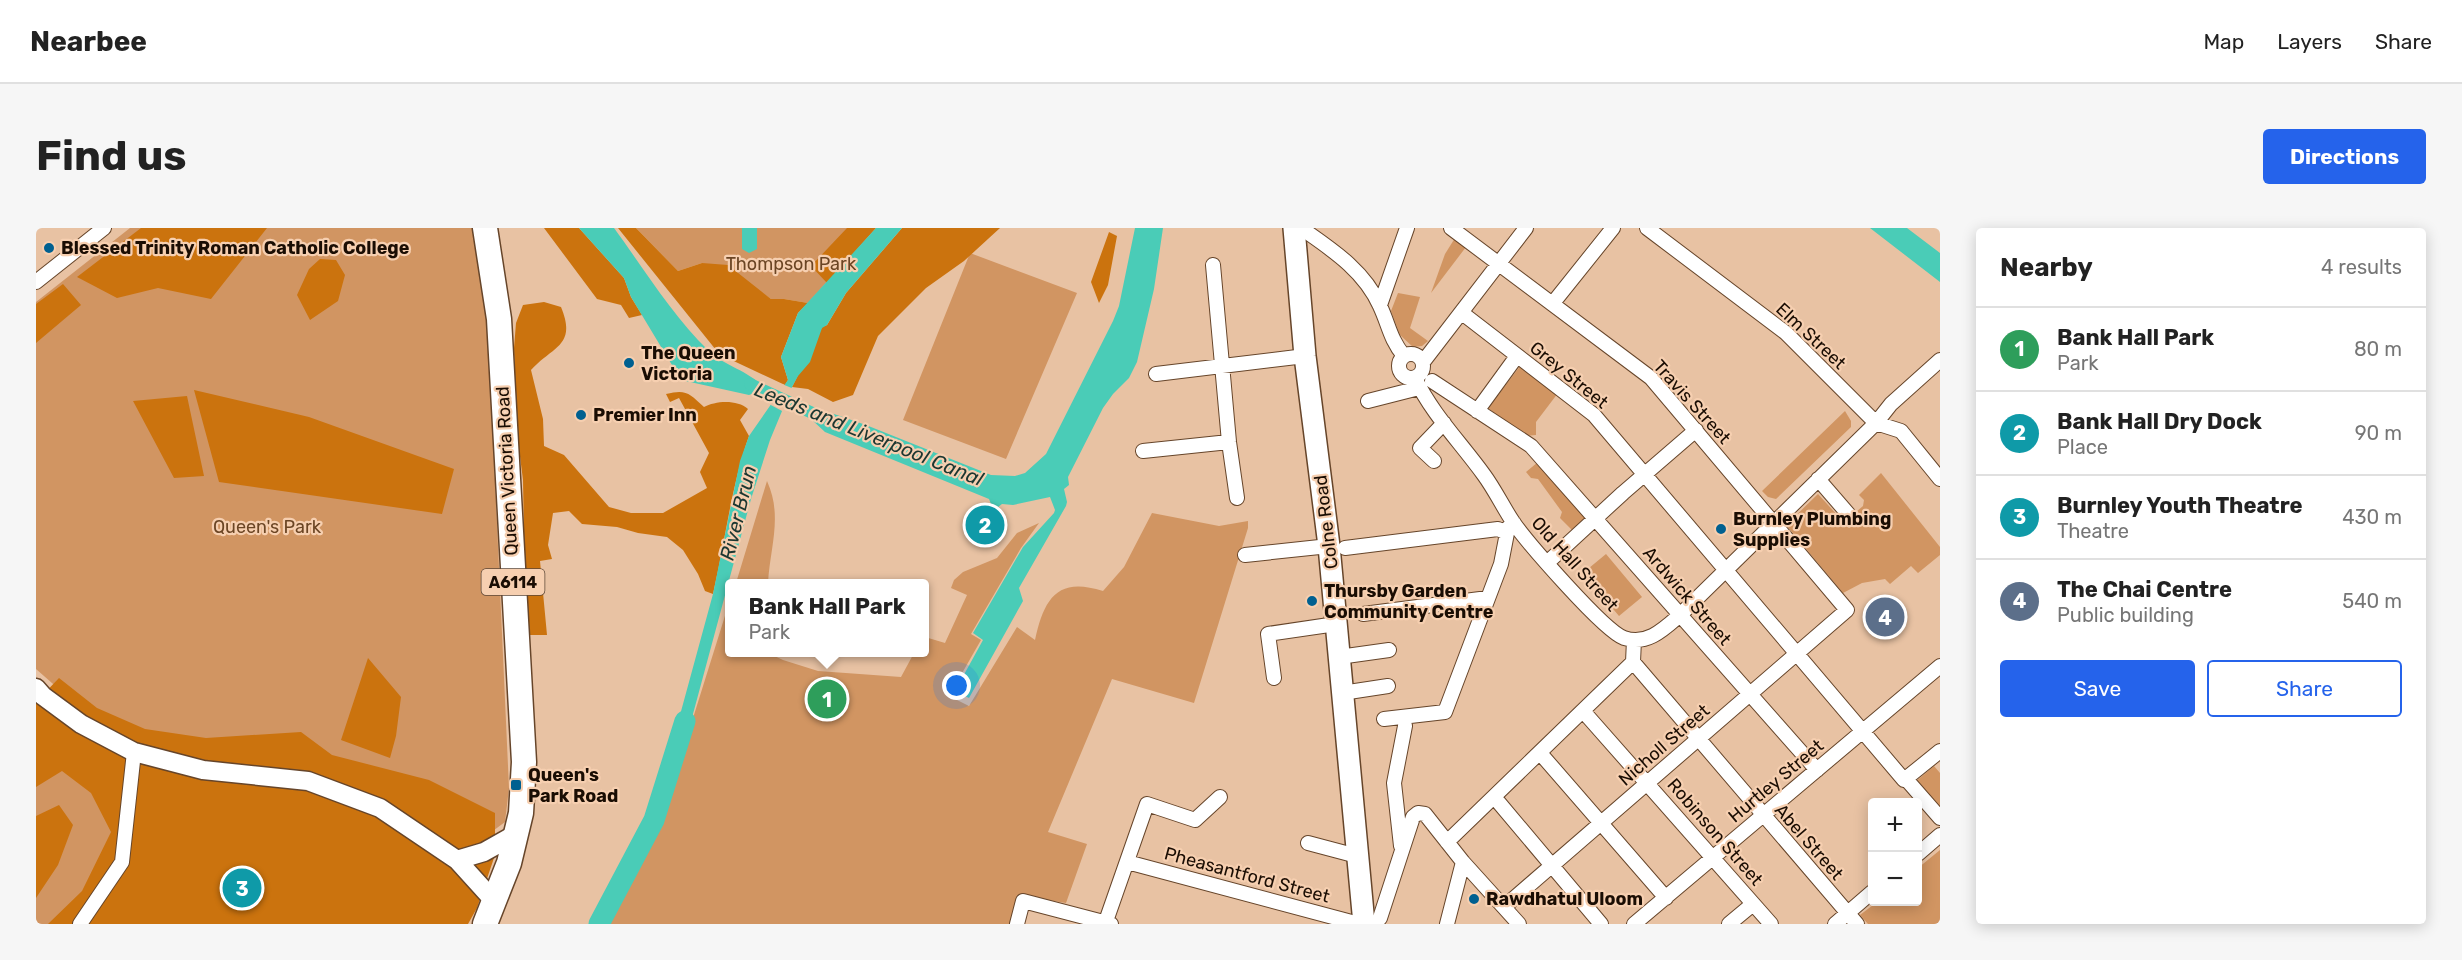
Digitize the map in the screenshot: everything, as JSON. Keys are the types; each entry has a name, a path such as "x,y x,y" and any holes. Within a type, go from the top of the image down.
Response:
{"highway":[{"name":"Queen Victoria Road","path":"485,228 499,319 524,762 521,813 516,834 509,863 485,924"}],"main road":[{"name":"Colne Road","path":"1294,228 1305,356 1337,547 1336,624 1364,924"}],"street":[{"path":"36,282 104,228"},
{"path":"1301,228 1340,255 1362,276 1380,305 1393,343 1404,356"},
{"path":"1380,305 1407,228"},
{"name":"Travis Street","path":"1451,228 1651,378 1847,610"},
{"path":"1422,382 1423,362 1526,228"},
{"path":"1553,303 1613,228"},
{"name":"Elm Street","path":"1647,228 1786,333 1876,423 1901,431 1940,479"},
{"path":"1213,265 1229,442 1237,498"},
{"name":"Grey Street","path":"1462,313 1594,415 1863,732 1940,818"},
{"path":"1422,382 1406,377 1400,370 1399,364 1404,356 1414,354 1423,362"},
{"path":"1156,374 1305,356"},
{"path":"1477,411 1517,356"},
{"path":"1447,842 1633,662 1634,640 1643,640 1661,631 1680,615 1772,522 1876,423 1891,404 1940,360"},
{"path":"1368,401 1422,382"},
{"name":"Ardwick Street","path":"1422,382 1477,411 1531,446 1817,770"},
{"name":"Old Hall Street","path":"1422,382 1444,423 1485,476 1511,528 1548,562 1603,624 1623,638 1634,640"},
{"path":"1434,461 1420,447 1444,423"},
{"path":"1548,562 1696,430"},
{"path":"1143,451 1229,442"},
{"path":"1818,479 1850,516"},
{"path":"1245,555 1511,528 1501,564 1445,712 1384,719"},
{"path":"1363,614 1488,598"},
{"name":"Nicholl Street","path":"1504,907 1847,610"},
{"path":"1274,678 1268,634 1336,624"},
{"path":"1339,657 1389,651"},
{"name":"Abel Street","path":"1633,662 1852,918"},
{"name":"Hurtley Street","path":"1635,924 1940,666"},
{"path":"1342,693 1388,686"},
{"path":"36,688 81,724 134,752 203,770 308,781 380,808 456,860 495,902"},
{"name":"Robinson Street","path":"1583,711 1771,924"},
{"path":"1401,850 1394,783 1405,726"},
{"path":"1905,779 1940,751"},
{"path":"80,924 122,862 134,752"},
{"path":"1540,753 1666,898"},
{"path":"1017,924 1023,901 1108,924 1147,804 1195,820 1220,797"},
{"path":"1495,798 1601,924"},
{"path":"1375,924 1380,918 1413,817 1418,813 1425,814 1463,862 1519,924"},
{"path":"456,860 484,852 516,834"},
{"path":"1919,852 1940,835"},
{"path":"1308,843 1357,856"},
{"name":"Pheasantford Street","path":"1127,862 1359,924"},
{"path":"1447,924 1463,862"},
{"path":"1835,924 1852,918 1868,897"},
{"path":"1729,924 1753,904"}],"green space":[{"name":"Queen's Park","path":"130,228 472,228 487,303 509,788 505,822 482,839 154,746 85,712 36,669 36,302"},
{"name":"Thompson Park","path":"636,228 875,228 808,303 771,299 754,287 702,263 678,271"},
{"path":"1455,238 1466,247 1431,293 1445,254"},
{"path":"970,253 1077,293 1006,459 903,420"},
{"path":"1398,293 1420,297 1410,328 1428,341 1422,346 1413,347 1400,335 1391,311"},
{"path":"1521,365 1558,393 1536,422 1536,435 1524,436 1488,408"},
{"path":"1845,411 1851,421 1851,427 1776,499 1768,497 1762,491"},
{"path":"1538,462 1587,519 1573,531 1560,518 1562,512 1538,479 1531,478 1526,472"},
{"path":"1881,473 1940,547 1940,555 1918,573 1911,566 1890,584 1885,579 1862,583 1843,593 1786,525 1818,494 1849,528 1857,522 1859,516 1856,512 1863,506 1864,500 1859,495"},
{"path":"767,481 772,494 775,519 768,579 737,579"},
{"path":"1152,513 1219,526 1248,521 1248,528 1194,703 1112,679 1048,832 1087,844 1066,903 1017,895 1010,924 606,924 648,852 658,830 725,616 725,657 777,657 818,671 901,677 912,657 929,657 929,638 945,643 967,595 951,588 954,580 963,572 997,558 1017,533 1039,523 1021,548 971,634 981,640 949,696 969,706 1017,627 1035,640 1043,613 1055,594 1074,587 1103,591 1124,567"},
{"path":"1606,554 1642,597 1619,616 1583,573"},
{"path":"36,703 134,752 94,924 36,924"},
{"path":"1934,766 1940,773 1940,813 1914,783"},
{"path":"1940,850 1940,924 1868,924 1860,915 1872,906 1922,906 1922,865"}],"shaded area":[{"path":"141,228 267,228 211,299 158,288 117,298 77,277"},
{"path":"544,228 579,228 624,278 631,297 642,315 629,318 621,305 597,299"},
{"path":"618,228 636,228 678,271 702,263 728,265 771,299 808,303 798,313 781,357 788,380 785,385 723,356 716,350"},
{"path":"847,228 876,228 827,283 811,266"},
{"path":"902,228 1000,228 964,261 926,288 878,336 853,395 833,402 808,389 792,387 822,327 827,325 846,293"},
{"path":"1109,232 1117,236 1108,285 1099,303 1091,282"},
{"path":"320,259 336,260 345,275 338,301 310,320 297,295 309,269"},
{"path":"63,284 81,305 36,343 36,304"},
{"path":"544,302 561,307 566,330 560,344 531,370 543,419 544,446 564,455 609,507 631,513 663,513 707,488 700,472 709,453 679,398 670,402 666,394 687,393 704,407 726,402 748,409 740,420 749,436 733,495 713,594 705,591 698,574 683,550 667,537 617,527 582,524 569,511 553,513 548,545 552,559 540,561 547,635 526,635 520,573 524,535 523,480 516,425 514,348 516,323 523,305"},
{"path":"194,390 309,417 454,469 442,514 219,482"},
{"path":"187,396 204,476 174,478 133,401"},
{"path":"368,658 401,697 396,736 390,758 341,740"},
{"path":"59,678 97,708 145,729 206,738 301,732 332,755 429,780 495,813 495,855 477,908 468,924 48,924 82,891 111,832 91,793 62,771 36,787 36,702"},
{"path":"59,805 73,825 58,865 36,898 36,816"}],"water":[{"path":"579,228 614,228 695,337 715,356 752,377 765,389 749,395 681,380 631,297 624,278"},
{"path":"742,228 757,228 757,249 749,253 742,249"},
{"path":"876,228 902,228 846,293 827,325 822,328 810,362 792,387 770,440 729,579 725,579 725,595 683,751 671,748 713,594 740,461 749,436 788,380 781,357 798,313"},
{"path":"1135,228 1163,228 1154,289 1137,362 1129,378 1103,408 1068,477 1069,485 1064,489 1066,506 1019,588 1023,601 969,698 955,691 983,640 973,633 1023,547 1054,513 1050,497 1013,505 1002,504 998,507 991,504 989,499 825,432 811,419 806,410 834,414 866,425 991,475 1015,476 1025,473 1046,454 1113,321 1119,306"},
{"path":"1870,228 1907,228 1940,253 1940,282"}],"pier":[{"path":"782,384 794,389 784,412 767,403"}],"waterway":[{"name":"Leeds and Liverpool Canal","path":"750,384 821,417"},
{"name":"River Brun","path":"599,924 654,820 685,721"}],"place":[{"name":"Blessed Trinity Roman Catholic College","path":"49,248"},
{"name":"The Queen Victoria","path":"629,363"},
{"name":"Premier Inn","path":"581,415"},
{"name":"Bank Hall Dry Dock","path":"985,525"},
{"name":"Burnley Plumbing Supplies","path":"1721,529"},
{"name":"Thursby Garden Community Centre","path":"1312,601"},
{"name":"The Chai Centre","path":"1885,617"},
{"name":"Bank Hall Park","path":"827,699"},
{"name":"Queen's Park Road","path":"516,785"},
{"name":"Burnley Youth Theatre","path":"242,888"},
{"name":"Rawdhatul Uloom","path":"1474,899"}]}
